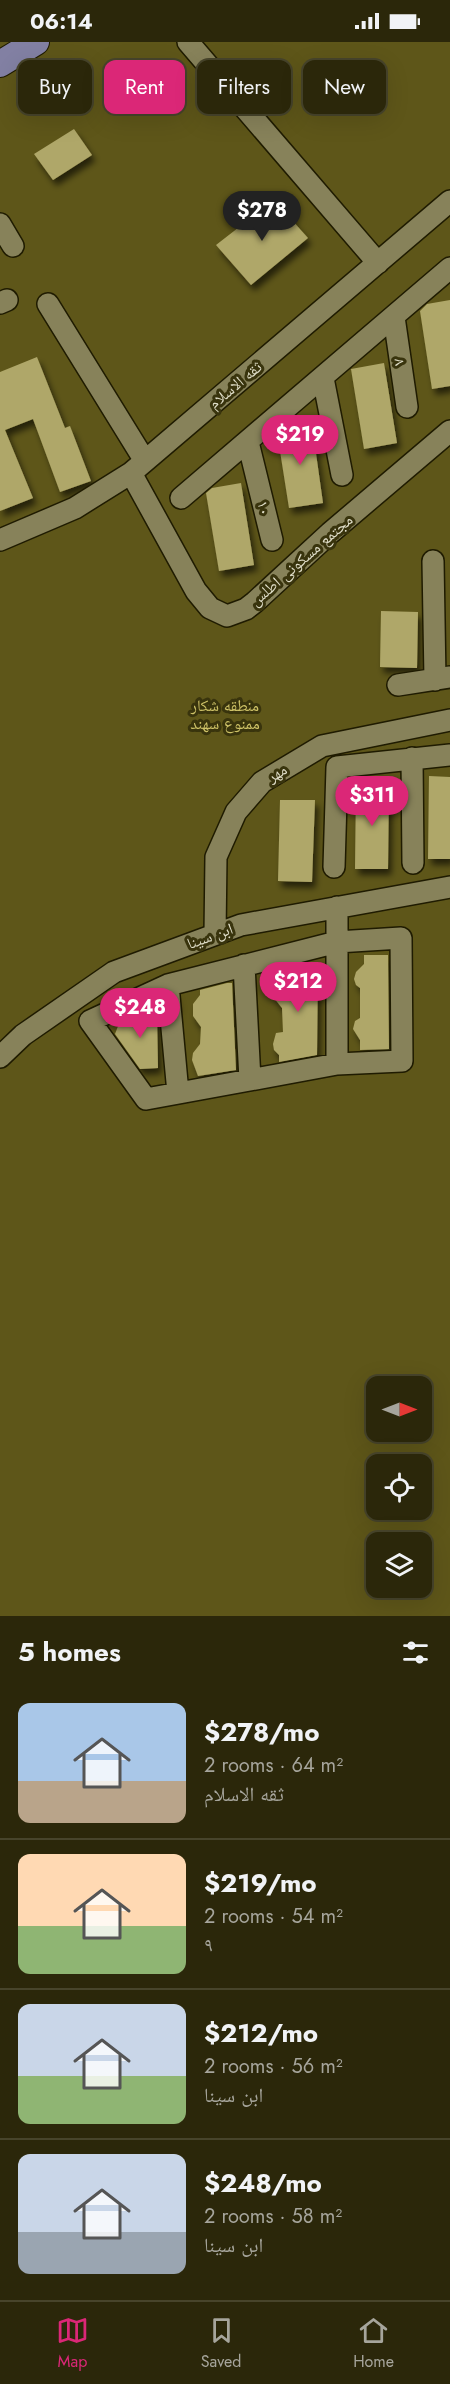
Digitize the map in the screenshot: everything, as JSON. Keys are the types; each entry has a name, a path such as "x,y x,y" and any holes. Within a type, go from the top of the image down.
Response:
{"main road":[{"path":"0,64 36,42"}],"street":[{"path":"188,42 378,263"},
{"name":"ثقه الاسلام","path":"0,540 75,508 138,467 450,201"},
{"path":"0,224 13,246"},
{"path":"182,498 450,268"},
{"path":"48,304 138,467"},
{"name":"۸","path":"394,317 407,406"},
{"path":"322,378 342,475"},
{"name":"مجتمع مسکونی اطلس","path":"138,467 196,591 210,608 227,616 246,609 255,602 330,533 450,430"},
{"name":"۱۰","path":"248,442 272,540"},
{"path":"398,685 442,679 433,561"},
{"name":"مهر","path":"215,934 216,857 236,812 262,782 322,746 450,720"},
{"path":"334,867 337,767 450,755"},
{"path":"412,758 413,863"},
{"name":"ابن سینا","path":"0,1057 23,1035 114,972 241,925 450,887"},
{"path":"337,907 337,1064"},
{"path":"401,938 402,1060 337,1064 146,1099 90,1021 168,985 337,942 401,938"},
{"path":"244,965 250,1080"},
{"path":"168,985 178,1093"}],"green space":[{"name":"منطقه شکار ممنوع سهند","path":"0,42 450,42 450,1616 0,1616"}],"building":[{"path":"74,129 92,155 53,180 34,154"},
{"path":"274,200 308,238 251,285 216,245"},
{"path":"450,300 450,386 432,389 420,311 427,304"},
{"path":"37,357 65,428 70,426 91,481 60,492 33,419 5,430 33,498 0,511 0,372"},
{"path":"384,363 397,443 364,449 351,369"},
{"path":"312,425 323,503 289,508 277,432"},
{"path":"241,483 254,565 219,571 206,493 212,488"},
{"path":"381,611 418,612 417,668 380,667"},
{"path":"429,776 450,777 450,859 428,859"},
{"path":"356,784 389,785 388,869 355,869"},
{"path":"280,800 315,800 312,882 278,881"},
{"path":"364,955 388,955 389,1049 360,1050 360,1040 353,1029 355,1021 360,1018 360,988 354,979 356,972 364,964"},
{"path":"298,965 318,965 317,1055 279,1062 279,1055 274,1050 273,1044 276,1033 283,1032 282,1008 274,998 273,991 277,982 282,982 283,969"},
{"path":"232,983 236,1070 198,1076 192,1060 193,1053 200,1044 201,1027 193,1016 193,1004 200,995 200,990"},
{"path":"157,1014 158,1068 140,1069 115,1034 120,1021 134,1015"}]}
